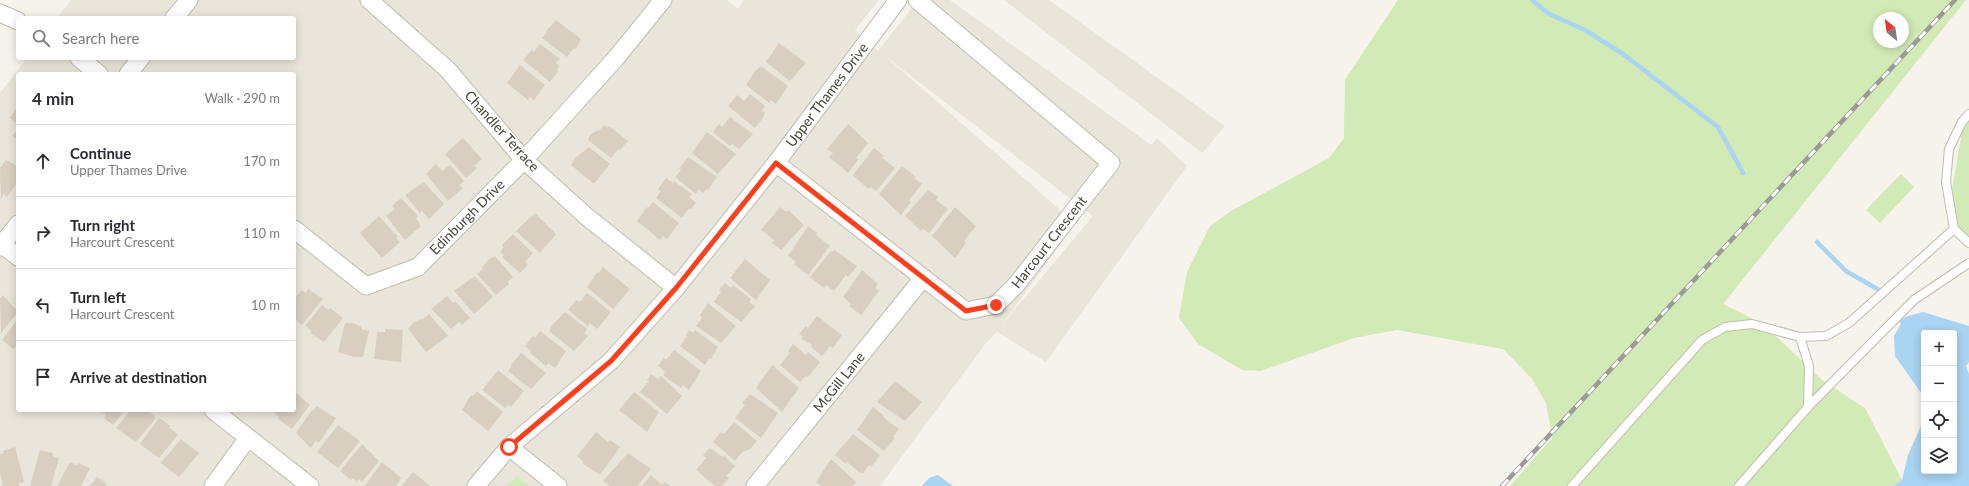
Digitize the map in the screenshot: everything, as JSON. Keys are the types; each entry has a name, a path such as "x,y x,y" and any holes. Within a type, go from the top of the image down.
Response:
{"street":[{"path":"176,16 189,0"},
{"name":"Chandler Terrace","path":"369,0 448,70 524,160 586,216 676,288"},
{"name":"Edinburgh Drive","path":"296,231 366,286 418,267 524,160 616,58 663,0"},
{"name":"Upper Thames Drive","path":"476,486 509,447 611,361 676,288 776,163 898,0"},
{"name":"Harcourt Crescent","path":"776,163 966,311 996,305 1016,285 1111,163 917,0"},
{"path":"0,13 16,20"},
{"path":"82,60 96,72"},
{"path":"130,72 139,60"},
{"path":"16,226 1,245 16,256"},
{"name":"McGill Lane","path":"755,486 923,278"},
{"path":"216,412 310,486"},
{"path":"213,486 248,438"},
{"path":"509,447 558,486"}],"lane":[{"path":"1969,114 1962,122 1949,149 1946,182 1954,229 1969,243"},
{"path":"1572,486 1702,340 1725,326 1752,324 1800,337 1826,336 1849,323 1954,229"},
{"path":"1739,486 1808,407 1914,300 1969,263"},
{"path":"1800,337 1809,366 1808,407"}],"shaded area":[{"path":"71,0 727,0 738,9 744,0 879,0 855,30 878,51 918,0 950,0 1151,145 1157,138 1187,166 1046,362 997,332 986,343 880,486 529,486 517,477 506,486 0,486 0,93 16,72 16,412 296,412 296,72 16,72 25,60 296,60 296,16 59,16","holes":["885,56 1093,216 1002,325 1075,223"]},
{"path":"1004,0 1049,0 1225,126 1202,153"}],"green space":[{"path":"1398,0 1966,0 1723,304 1763,324 1822,380 1865,408 1902,480 1893,486 1510,486 1552,438 1546,403 1532,379 1503,349 1397,330 1354,338 1261,371 1242,370 1198,344 1179,318 1187,272 1210,226 1231,211 1329,158 1344,138 1345,80"},
{"path":"1969,114 1969,242 1964,241 1955,216 1952,190 1964,120"},
{"path":"1901,174 1914,187 1880,223 1866,210"},
{"path":"517,476 529,486 506,486"}],"water":[{"path":"1923,312 1969,326 1969,362 1966,366 1969,374 1969,486 1893,486 1902,480 1908,455 1921,426 1921,474 1957,474 1957,330 1921,330 1921,393 1895,356 1894,336 1905,317"},
{"path":"938,475 953,486 922,486 929,478"}],"building":[{"path":"556,20 581,39 576,49 574,48 567,57 542,38"},
{"path":"779,43 806,63 790,81 766,62"},
{"path":"540,44 560,59 556,63 559,66 557,69 558,71 550,82 523,60 532,50 534,52"},
{"path":"520,65 545,85 534,100 530,97 528,100 507,83"},
{"path":"761,66 788,86 776,104 771,100 769,103 746,85 755,71"},
{"path":"750,94 765,106 762,111 765,113 763,118 755,128 728,106 737,95 744,101"},
{"path":"16,109 16,123 10,118"},
{"path":"730,117 753,134 739,149 732,144 730,146 713,132 719,124 722,127"},
{"path":"848,124 868,143 856,158 858,160 848,173 829,157 833,153 827,149"},
{"path":"604,125 607,128 609,126 628,141 620,150 618,149 611,158 588,140 590,135 598,130 599,131"},
{"path":"15,132 16,133 16,138 12,136"},
{"path":"707,132 736,154 718,174 692,153"},
{"path":"463,138 482,159 474,166 477,168 466,178 445,154"},
{"path":"589,147 610,164 594,184 571,165 575,158"},
{"path":"874,148 884,156 882,158 895,168 876,191 870,187 868,189 853,175"},
{"path":"688,157 717,177 708,190 706,189 703,193 699,189 696,194 675,177 681,170 679,168"},
{"path":"6,160 16,165 16,185 7,197 4,194 1,198 0,168"},
{"path":"436,164 442,171 450,165 464,181 459,185 463,188 448,201 426,174"},
{"path":"902,166 922,184 909,200 911,202 901,215 879,194"},
{"path":"666,178 673,183 674,181 692,194 689,197 696,203 691,209 689,208 682,218 656,198 661,191 658,189"},
{"path":"424,182 444,204 429,219 422,211 420,213 405,195"},
{"path":"928,190 938,197 936,200 948,209 929,233 923,229 921,231 905,216"},
{"path":"401,198 418,216 416,218 421,226 405,240 386,216 395,209 392,206"},
{"path":"653,202 679,223 667,239 663,236 660,240 637,221 647,207 648,208"},
{"path":"780,207 786,212 788,210 804,225 781,250 772,243 774,240 761,230"},
{"path":"955,207 976,226 964,241 966,243 955,258 932,236"},
{"path":"535,213 556,234 540,253 516,231"},
{"path":"379,216 398,237 396,238 400,242 382,258 360,233"},
{"path":"808,226 817,233 816,235 830,246 808,275 794,264 796,262 788,256"},
{"path":"513,234 533,253 525,262 528,265 520,273 502,257 504,255 500,252 504,247 502,245"},
{"path":"834,250 857,266 848,277 846,275 834,291 826,285 824,288 810,277 831,251 832,252"},
{"path":"495,256 513,277 508,282 509,284 496,295 477,274 488,260"},
{"path":"745,259 770,280 756,300 730,278"},
{"path":"603,267 630,289 613,309 587,287 597,272 599,273"},
{"path":"862,270 878,284 875,288 879,291 861,315 849,306 851,304 843,297"},
{"path":"475,276 493,297 474,314 454,291"},
{"path":"725,283 731,288 733,285 751,299 749,302 755,306 741,322 714,302 721,292 719,290"},
{"path":"308,289 323,299 302,325 296,320 296,297 302,290 306,293"},
{"path":"587,293 611,312 597,329 590,323 588,326 568,310 576,300 580,302"},
{"path":"3,295 16,310 16,314 1,333 0,299"},
{"path":"447,296 453,303 455,301 470,318 462,325 459,322 451,329 431,309"},
{"path":"708,303 736,326 721,343 696,326 702,318 700,315"},
{"path":"322,305 328,310 330,308 343,318 324,342 310,333 312,331 305,326"},
{"path":"565,312 587,329 584,333 588,336 574,351 549,331 553,324"},
{"path":"429,314 448,336 426,352 408,329 414,322 421,319 422,320"},
{"path":"817,316 842,335 833,348 830,346 822,356 811,347 812,345 801,339 803,337 799,334 806,326 808,328"},
{"path":"16,322 16,348 13,349 2,340"},
{"path":"345,323 353,323 361,327 361,329 369,331 363,357 354,357 338,352"},
{"path":"385,329 403,330 401,362 374,359 377,332 385,332"},
{"path":"689,330 693,333 695,330 718,347 711,359 709,358 705,365 680,346"},
{"path":"540,331 566,351 555,368 548,363 546,366 530,353 531,351 525,346 533,336 535,338"},
{"path":"793,344 806,355 808,352 820,362 808,377 806,376 800,382 780,365 790,353 788,351"},
{"path":"674,350 701,371 689,390 683,385 681,388 663,375 665,372 658,366 664,358 666,360"},
{"path":"521,353 546,373 531,389 508,371"},
{"path":"772,365 799,388 782,412 756,388"},
{"path":"498,370 524,391 511,407 508,405 505,408 482,390"},
{"path":"651,374 658,379 661,376 682,396 667,414 640,392 649,381 647,380"},
{"path":"895,381 922,402 905,421 877,402"},
{"path":"477,391 503,412 488,431 462,410 471,395 473,396"},
{"path":"634,392 659,412 647,432 619,410"},
{"path":"296,393 310,405 292,429 278,419 279,417 274,413 296,412"},
{"path":"750,394 778,413 761,438 735,418 745,405 742,403"},
{"path":"317,406 336,418 319,443 316,441 311,448 296,433 312,410 313,411"},
{"path":"873,407 899,429 893,437 895,438 884,451 857,430"},
{"path":"102,412 123,412 113,425 104,418 106,415"},
{"path":"129,412 149,412 156,418 136,442 116,428"},
{"path":"159,418 171,426 169,427 178,435 159,458 140,444"},
{"path":"734,422 757,441 750,449 742,452 735,461 713,442 721,432 724,434"},
{"path":"338,425 360,441 338,468 317,452"},
{"path":"596,432 608,442 610,440 620,447 600,475 582,463 584,462 577,456"},
{"path":"853,434 880,455 871,467 869,465 863,473 859,472 847,462 846,464 835,455"},
{"path":"181,439 199,453 179,477 161,463"},
{"path":"362,444 379,461 362,482 359,479 357,482 353,478 351,480 340,471"},
{"path":"15,447 24,482 19,483 19,486 3,486 0,473 0,454 4,453 3,451"},
{"path":"710,448 723,457 724,456 735,466 726,476 729,478 722,486 715,486 696,470 706,458 703,455"},
{"path":"40,450 53,453 52,456 59,458 51,486 30,486"},
{"path":"628,453 651,469 637,486 610,486 603,481"},
{"path":"831,459 856,482 853,486 821,486 816,482"},
{"path":"70,462 77,466 78,463 90,468 81,486 57,486"},
{"path":"382,462 401,478 396,486 365,486"},
{"path":"413,472 430,486 402,486"},
{"path":"651,475 662,485 665,482 670,486 642,486"},
{"path":"97,477 107,484 105,486 90,486"}],"waterway":[{"path":"1532,0 1549,14 1585,30 1623,54 1718,127 1743,173"},
{"path":"1817,242 1846,271 1879,290"},
{"path":"1901,318 1902,322"}],"railway":[{"path":"1502,486 1955,0"}],"route":[{"path":"509,447 611,361 676,288 776,163 966,311 996,305"}]}
